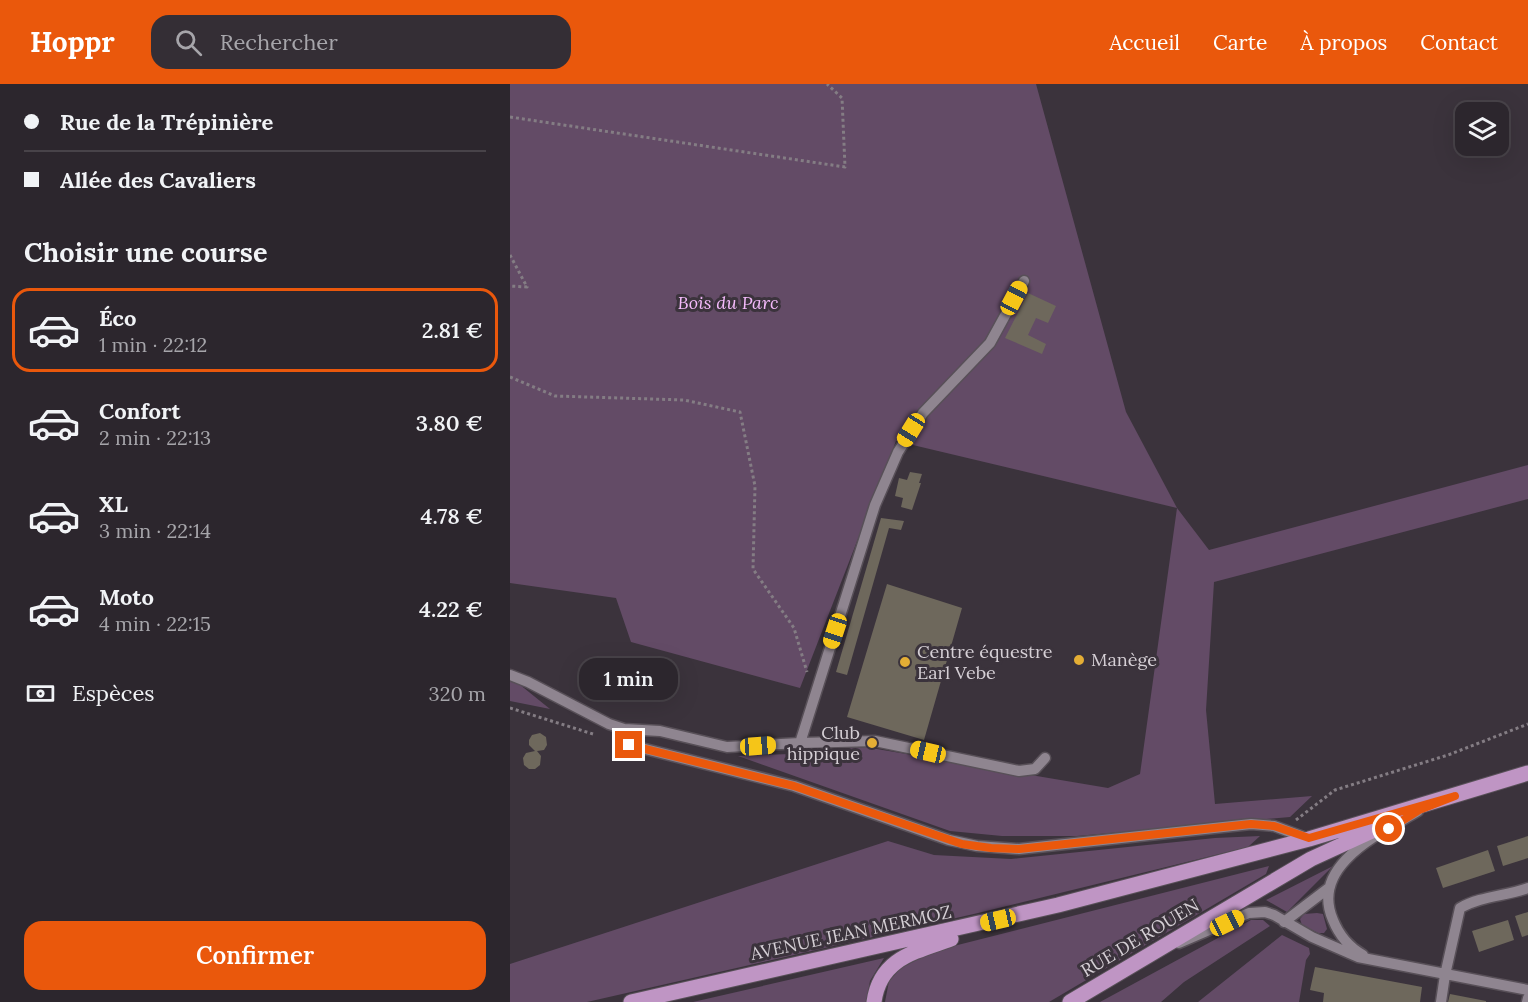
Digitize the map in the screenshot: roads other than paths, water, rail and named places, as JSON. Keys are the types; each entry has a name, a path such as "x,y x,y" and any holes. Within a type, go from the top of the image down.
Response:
{"main road":[{"name":"AVENUE JEAN MERMOZ","path":"631,1002 998,920 1309,838 1528,773"},
{"name":"RUE DE ROUEN","path":"1070,1002 1311,860 1352,839 1455,796"},
{"path":"874,1002 886,971 902,958 998,920"}],"street":[{"path":"800,743 875,505 898,452 923,412 990,343 1024,281"},
{"path":"510,675 609,724 634,730 660,730 727,747 875,741 1019,771 1035,769 1045,758"},
{"path":"634,730 629,745 794,786 949,840 977,846 1019,849 1251,824 1284,829 1309,838"},
{"path":"1373,961 1348,945 1335,926 1329,906 1329,887 1336,872 1349,856 1374,837 1419,810"},
{"path":"1284,922 1329,887"},
{"path":"1441,1002 1460,908 1495,895 1528,888"},
{"path":"1155,951 1197,937 1249,913 1269,913 1337,949 1373,961 1528,990"}],"place":[{"name":"Manège","path":"1079,660"},
{"name":"Centre équestre Earl Vebe","path":"905,662"},
{"name":"Club hippique","path":"872,743"}],"park label":[{"name":"Bois du Parc","path":"728,303"}]}
